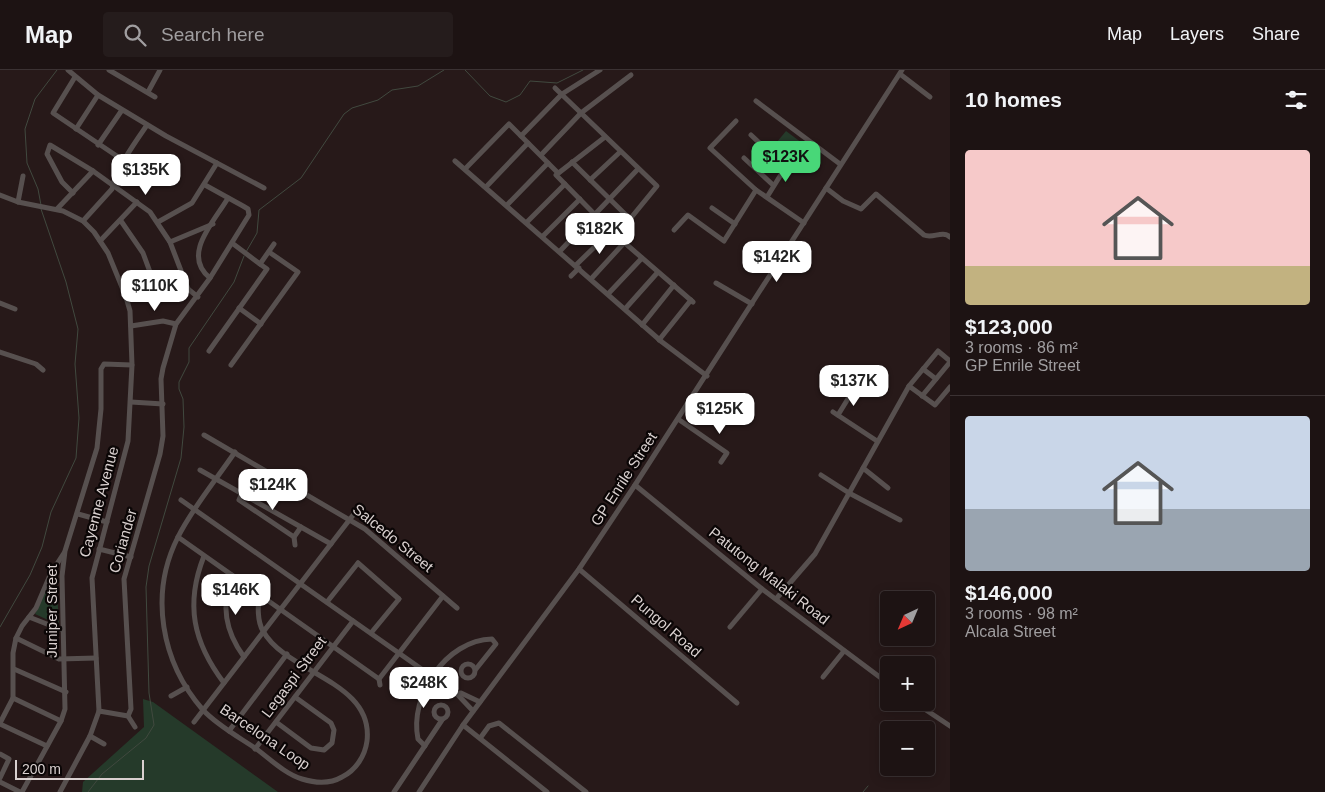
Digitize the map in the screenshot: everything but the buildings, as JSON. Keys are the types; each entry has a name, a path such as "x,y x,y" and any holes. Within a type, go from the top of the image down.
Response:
{"street":[{"path":"68,70 98,96 264,188"},
{"path":"109,70 155,97"},
{"path":"521,136 562,94 600,70"},
{"path":"148,92 158,71"},
{"path":"901,72 930,97"},
{"name":"GP Enrile Street","path":"419,792 463,725 579,569 636,485 840,164 901,72"},
{"path":"541,155 581,113 631,75"},
{"path":"75,78 53,113 139,171"},
{"path":"555,88 657,186 630,219 572,162"},
{"path":"76,129 98,96"},
{"path":"756,101 840,164"},
{"path":"98,144 122,110"},
{"path":"736,121 710,148 756,190 804,223"},
{"path":"84,221 106,198 125,158 147,124"},
{"path":"465,169 509,124 541,155 558,173 556,175 611,231 692,301 659,340"},
{"path":"751,135 784,166"},
{"path":"558,173 605,137"},
{"path":"486,187 528,143"},
{"path":"73,193 62,182 47,154 50,145 93,171 145,207 158,222 170,242 188,289 198,297"},
{"path":"590,180 620,152"},
{"path":"744,158 773,185"},
{"path":"766,197 784,166 790,160"},
{"path":"455,161 543,236 659,340 707,376"},
{"path":"158,222 192,203 217,163"},
{"path":"506,205 548,163"},
{"path":"560,251 638,169"},
{"path":"57,209 93,171"},
{"path":"18,202 23,176"},
{"path":"527,222 565,184"},
{"path":"131,326 163,321 176,324 198,297 249,212 204,185"},
{"path":"826,188 843,201 861,209 876,194 924,235 928,237 944,234 950,237"},
{"path":"674,230 688,215 724,241 756,190"},
{"name":"Cayenne Avenue","path":"0,195 18,202 57,209 84,221 100,241 126,297 131,326 131,402 126,456 99,548 92,589 99,711 90,736 60,792"},
{"path":"210,278 200,267 197,252 228,198"},
{"path":"543,236 580,200"},
{"path":"100,241 122,221 137,202"},
{"path":"712,208 735,224"},
{"path":"122,221 143,254 157,291"},
{"path":"170,242 213,224"},
{"path":"572,276 577,266 611,231"},
{"path":"591,279 624,242"},
{"path":"209,351 267,269 232,243"},
{"path":"260,264 274,244"},
{"path":"232,364 298,272 269,252"},
{"path":"608,294 642,258"},
{"path":"625,309 658,272"},
{"path":"716,283 752,304"},
{"path":"642,325 674,285"},
{"path":"126,297 157,291 188,289"},
{"path":"0,303 15,309"},
{"path":"239,308 261,324"},
{"name":"Coriander","path":"128,716 131,709 124,590 126,570 158,460 162,436 163,404 161,379 176,324"},
{"path":"776,599 815,554 909,386 938,351 950,361 922,396"},
{"path":"0,352 36,364 43,370"},
{"name":"Juniper Street","path":"21,792 61,721 65,709 62,576 66,550 97,448 102,409 102,366 107,364 132,365"},
{"path":"923,369 936,379"},
{"path":"909,386 935,405 950,387"},
{"path":"854,389 836,414 877,441"},
{"path":"131,402 163,404"},
{"path":"678,419 727,452 721,462"},
{"name":"Salcedo Street","path":"204,435 350,518 387,546 457,608"},
{"name":"Barcelona Loop","path":"235,452 194,510 178,537 168,560 163,584 162,612 165,636 172,661 187,687 204,710 256,749 299,778 314,782 328,782 341,778 351,772 361,760 366,748 368,732 366,718 359,706 349,696 287,654 264,632"},
{"path":"863,468 888,488"},
{"path":"200,470 331,544"},
{"path":"821,475 849,493 900,520"},
{"name":"Patutong Malaki Road","path":"636,485 762,590 880,677"},
{"path":"242,493 239,500 294,537"},
{"path":"181,500 457,694 473,711"},
{"path":"194,722 357,510"},
{"path":"78,514 107,522"},
{"path":"295,545 294,537 301,527"},
{"path":"178,537 333,646 379,682 443,596"},
{"path":"99,548 130,558"},
{"path":"47,746 0,723 13,698 13,653 16,638 36,608 51,573 66,550"},
{"path":"204,556 194,593 193,613 197,633 204,652 224,683"},
{"path":"357,556 358,563 399,599 406,599"},
{"path":"326,602 358,563"},
{"name":"Pungol Road","path":"579,569 737,703"},
{"path":"232,575 226,591 224,609 227,628 244,657"},
{"path":"730,627 762,590"},
{"path":"259,594 259,618 264,632"},
{"path":"371,633 399,599"},
{"path":"29,617 62,630"},
{"name":"Legaspi Street","path":"256,749 353,620"},
{"path":"16,638 65,660 96,658"},
{"path":"425,746 418,739 417,717 422,697 432,676 462,648 492,639 496,644 476,670"},
{"path":"823,677 844,651"},
{"path":"229,730 287,654"},
{"path":"14,669 66,692"},
{"path":"171,696 187,687"},
{"path":"457,694 461,693 480,702"},
{"path":"276,722 311,748 324,750 332,743 334,730 330,723 295,697"},
{"path":"13,698 61,721"},
{"path":"99,711 128,716 135,727"},
{"path":"928,711 950,726"},
{"path":"394,792 442,720"},
{"path":"481,737 490,726 499,723 586,792"},
{"path":"463,725 481,737 547,792"},
{"path":"90,736 104,744"},
{"path":"0,754 10,759 0,778"},
{"path":"0,782 21,792"}],"green space":[{"path":"786,131 818,155 809,166 777,142"},
{"path":"55,571 56,574 59,625 35,614"},
{"path":"143,699 153,702 278,792 82,792 83,782 144,727"}],"waterway":[{"path":"41,205 38,189 27,163 25,129 35,99 57,70"},
{"path":"246,252 257,233 259,210 301,178 344,114 352,108 378,100 392,90 418,86 444,70"},
{"path":"465,70 490,96 506,102 520,95 530,81 557,83 583,70"},
{"path":"0,627 30,575 42,547 51,512 76,458 79,418 75,364 78,329 66,282 41,209"},
{"path":"88,792 102,774 146,738 154,725 149,693 146,587 149,566 181,458 184,427 183,399 179,389 179,382 189,362 189,348 234,282 244,256"},
{"path":"863,792 868,786"}]}
